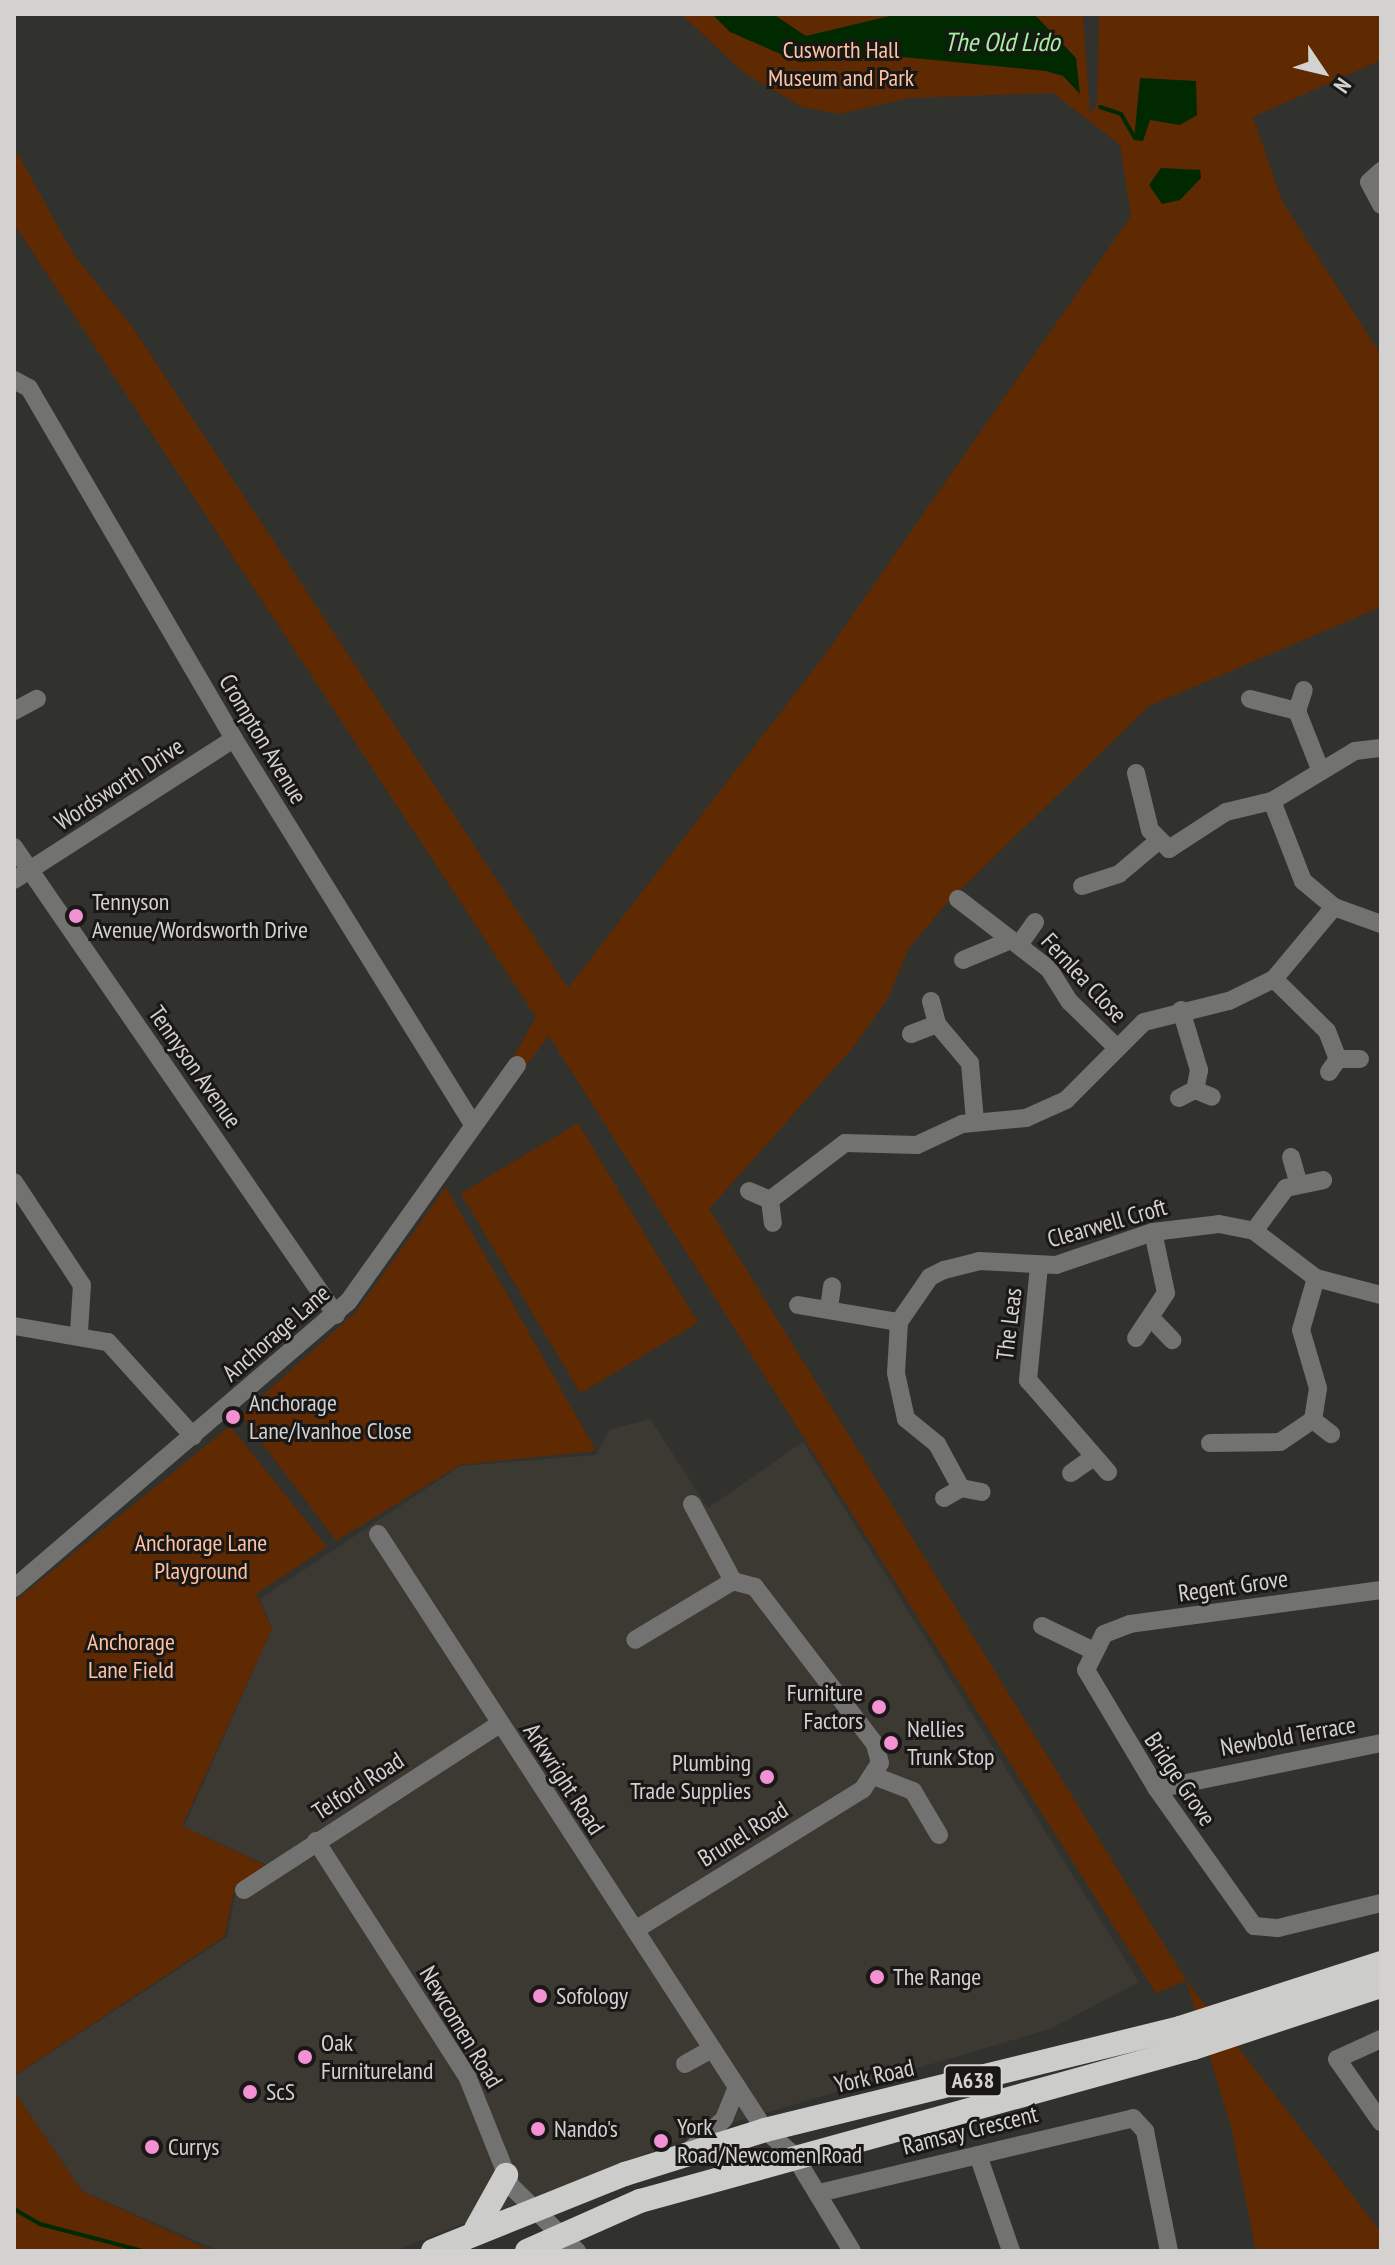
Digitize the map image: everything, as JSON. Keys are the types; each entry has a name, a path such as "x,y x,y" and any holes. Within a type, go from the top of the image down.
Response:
{"highway":[{"name":"York Road","path":"1221,2028 1381,1963"},
{"name":"York Road","path":"527,2251 569,2243 640,2201 1186,2038 1381,1986"},
{"name":"York Road","path":"433,2251 530,2209 765,2130 1186,2038"},
{"path":"472,2234 495,2206 506,2175"}],"street":[{"path":"1377,173 1381,205"},
{"name":"Crompton Avenue","path":"14,380 29,388 234,739 473,1125"},
{"path":"1304,690 1297,711 1320,769"},
{"path":"14,711 37,699"},
{"path":"1250,699 1297,711"},
{"name":"Wordsworth Drive","path":"22,875 234,739"},
{"path":"1158,841 1179,847 1226,812 1272,801 1320,769 1355,751 1381,748"},
{"path":"1136,773 1158,841"},
{"path":"1272,801 1292,864 1334,907 1381,924"},
{"path":"1082,886 1119,874 1158,841"},
{"name":"Tennyson Avenue","path":"14,847 22,875 336,1315"},
{"name":"Fernlea Close","path":"958,899 1015,942 1114,1045"},
{"path":"770,1200 845,1143 917,1145 975,1121 1026,1118 1066,1100 1114,1045 1144,1022 1181,1010 1229,1001 1274,979 1334,907"},
{"name":"Fernlea Close","path":"963,960 1015,942 1035,922"},
{"path":"1274,979 1327,1031 1334,1066 1360,1059"},
{"path":"931,1001 937,1024 970,1063 975,1121"},
{"path":"1181,1010 1199,1070 1196,1095"},
{"path":"911,1034 937,1024"},
{"name":"Anchorage Lane","path":"14,1588 336,1315 517,1065"},
{"path":"1291,1157 1298,1182"},
{"path":"1254,1231 1268,1205 1298,1182 1323,1180"},
{"path":"14,1182 82,1285 79,1332"},
{"path":"749,1191 770,1200"},
{"path":"770,1200 773,1223"},
{"name":"Clearwell Croft","path":"961,1488 937,1444 901,1408 894,1350 899,1322 924,1284 944,1270 979,1261 1039,1266 1153,1232 1209,1224 1254,1231 1316,1278 1381,1295"},
{"path":"1136,1338 1153,1320 1166,1293 1153,1232"},
{"name":"The Leas","path":"1039,1266 1026,1371 1043,1406 1091,1459 1108,1472"},
{"path":"1210,1443 1280,1442 1313,1420 1318,1388 1301,1330 1316,1278"},
{"path":"829,1308 832,1286"},
{"path":"798,1305 899,1322"},
{"path":"1153,1320 1172,1340"},
{"path":"14,1326 79,1332 119,1351 193,1436"},
{"path":"1313,1420 1331,1434"},
{"path":"1071,1473 1091,1459"},
{"path":"944,1498 961,1488 982,1492"},
{"path":"692,1504 733,1581 766,1598 875,1744 874,1776 913,1791 939,1835"},
{"name":"Arkwright Road","path":"378,1534 765,2130 794,2155 852,2251"},
{"path":"635,1640 733,1581"},
{"name":"Regent Grove","path":"1094,1646 1130,1624 1381,1590"},
{"path":"1042,1626 1094,1646"},
{"name":"Bridge Grove","path":"1094,1646 1087,1681 1246,1919 1262,1929 1381,1903"},
{"name":"Telford Road","path":"244,1890 500,1724"},
{"name":"Newbold Terrace","path":"1157,1789 1381,1743"},
{"name":"Brunel Road","path":"635,1930 874,1776"},
{"name":"Newcomen Road","path":"316,1841 467,2076 506,2175 530,2209 569,2243"},
{"path":"1381,2039 1337,2059 1381,2122"},
{"path":"685,2064 712,2049"},
{"path":"684,2155 724,2119 737,2087"},
{"name":"Ramsay Crescent","path":"819,2193 1133,2118 1145,2131 1169,2251"},
{"path":"978,2155 1011,2251"}],"shaded area":[{"path":"650,1419 708,1508 803,1442 1139,1982 1050,2029 704,2131 394,2251 219,2251 82,2191 14,2091 14,2077 227,1937 235,1895 267,1865 184,1827 272,1628 260,1599 460,1466 596,1455 609,1430"}],"green space":[{"name":"Cusworth Hall Museum and Park","path":"681,14 1083,14 1090,114 1097,103 1099,14 1381,14 1381,60 1253,117 1282,201 1381,355 1381,607 1149,706 947,903 909,948 888,998 856,1044 709,1209 1186,1980 1381,2232 1381,2251 1256,2251 1231,2126 1186,1981 1156,1993 549,1036 523,1069 512,1060 536,1017 14,224 14,147 74,255 131,325 568,988 824,656 1131,216 1120,145 1053,93 908,98 840,114 802,107 744,73"},
{"path":"578,1123 698,1323 581,1393 461,1194"},
{"path":"446,1187 596,1451 460,1465 336,1541 241,1415 356,1312"},
{"name":"Anchorage Lane Field","path":"230,1426 327,1547 256,1594 272,1629 182,1826 265,1865 233,1894 225,1936 14,2076 14,1602"},
{"path":"14,2091 82,2191 212,2251 14,2251"}],"water":[{"name":"The Old Lido","path":"712,14 773,14 806,36 898,14 1034,14 1076,58 1080,94 1063,76 1046,71 903,57 799,62 730,32"},
{"path":"1140,78 1196,81 1197,115 1180,125 1150,120 1143,141 1134,140"},
{"path":"1161,168 1200,170 1201,178 1180,200 1162,204 1149,185"}],"waterway":[{"path":"1100,107 1121,114 1135,138"},
{"path":"14,2209 40,2224 143,2251"}],"place":[{"name":"Tennyson Avenue/Wordsworth Drive","path":"76,916"},
{"name":"Anchorage Lane/Ivanhoe Close","path":"233,1417"},
{"name":"Furniture Factors","path":"879,1707"},
{"name":"Nellies Trunk Stop","path":"891,1743"},
{"name":"Plumbing Trade Supplies","path":"767,1777"},
{"name":"The Range","path":"877,1977"},
{"name":"Sofology","path":"540,1996"},
{"name":"Oak Furnitureland","path":"305,2057"},
{"name":"ScS","path":"250,2092"},
{"name":"Nando's","path":"538,2129"},
{"name":"York Road/Newcomen Road","path":"661,2141"},
{"name":"Currys","path":"152,2147"}],"park label":[{"name":"Anchorage Lane Playground","path":"201,1557"}]}
